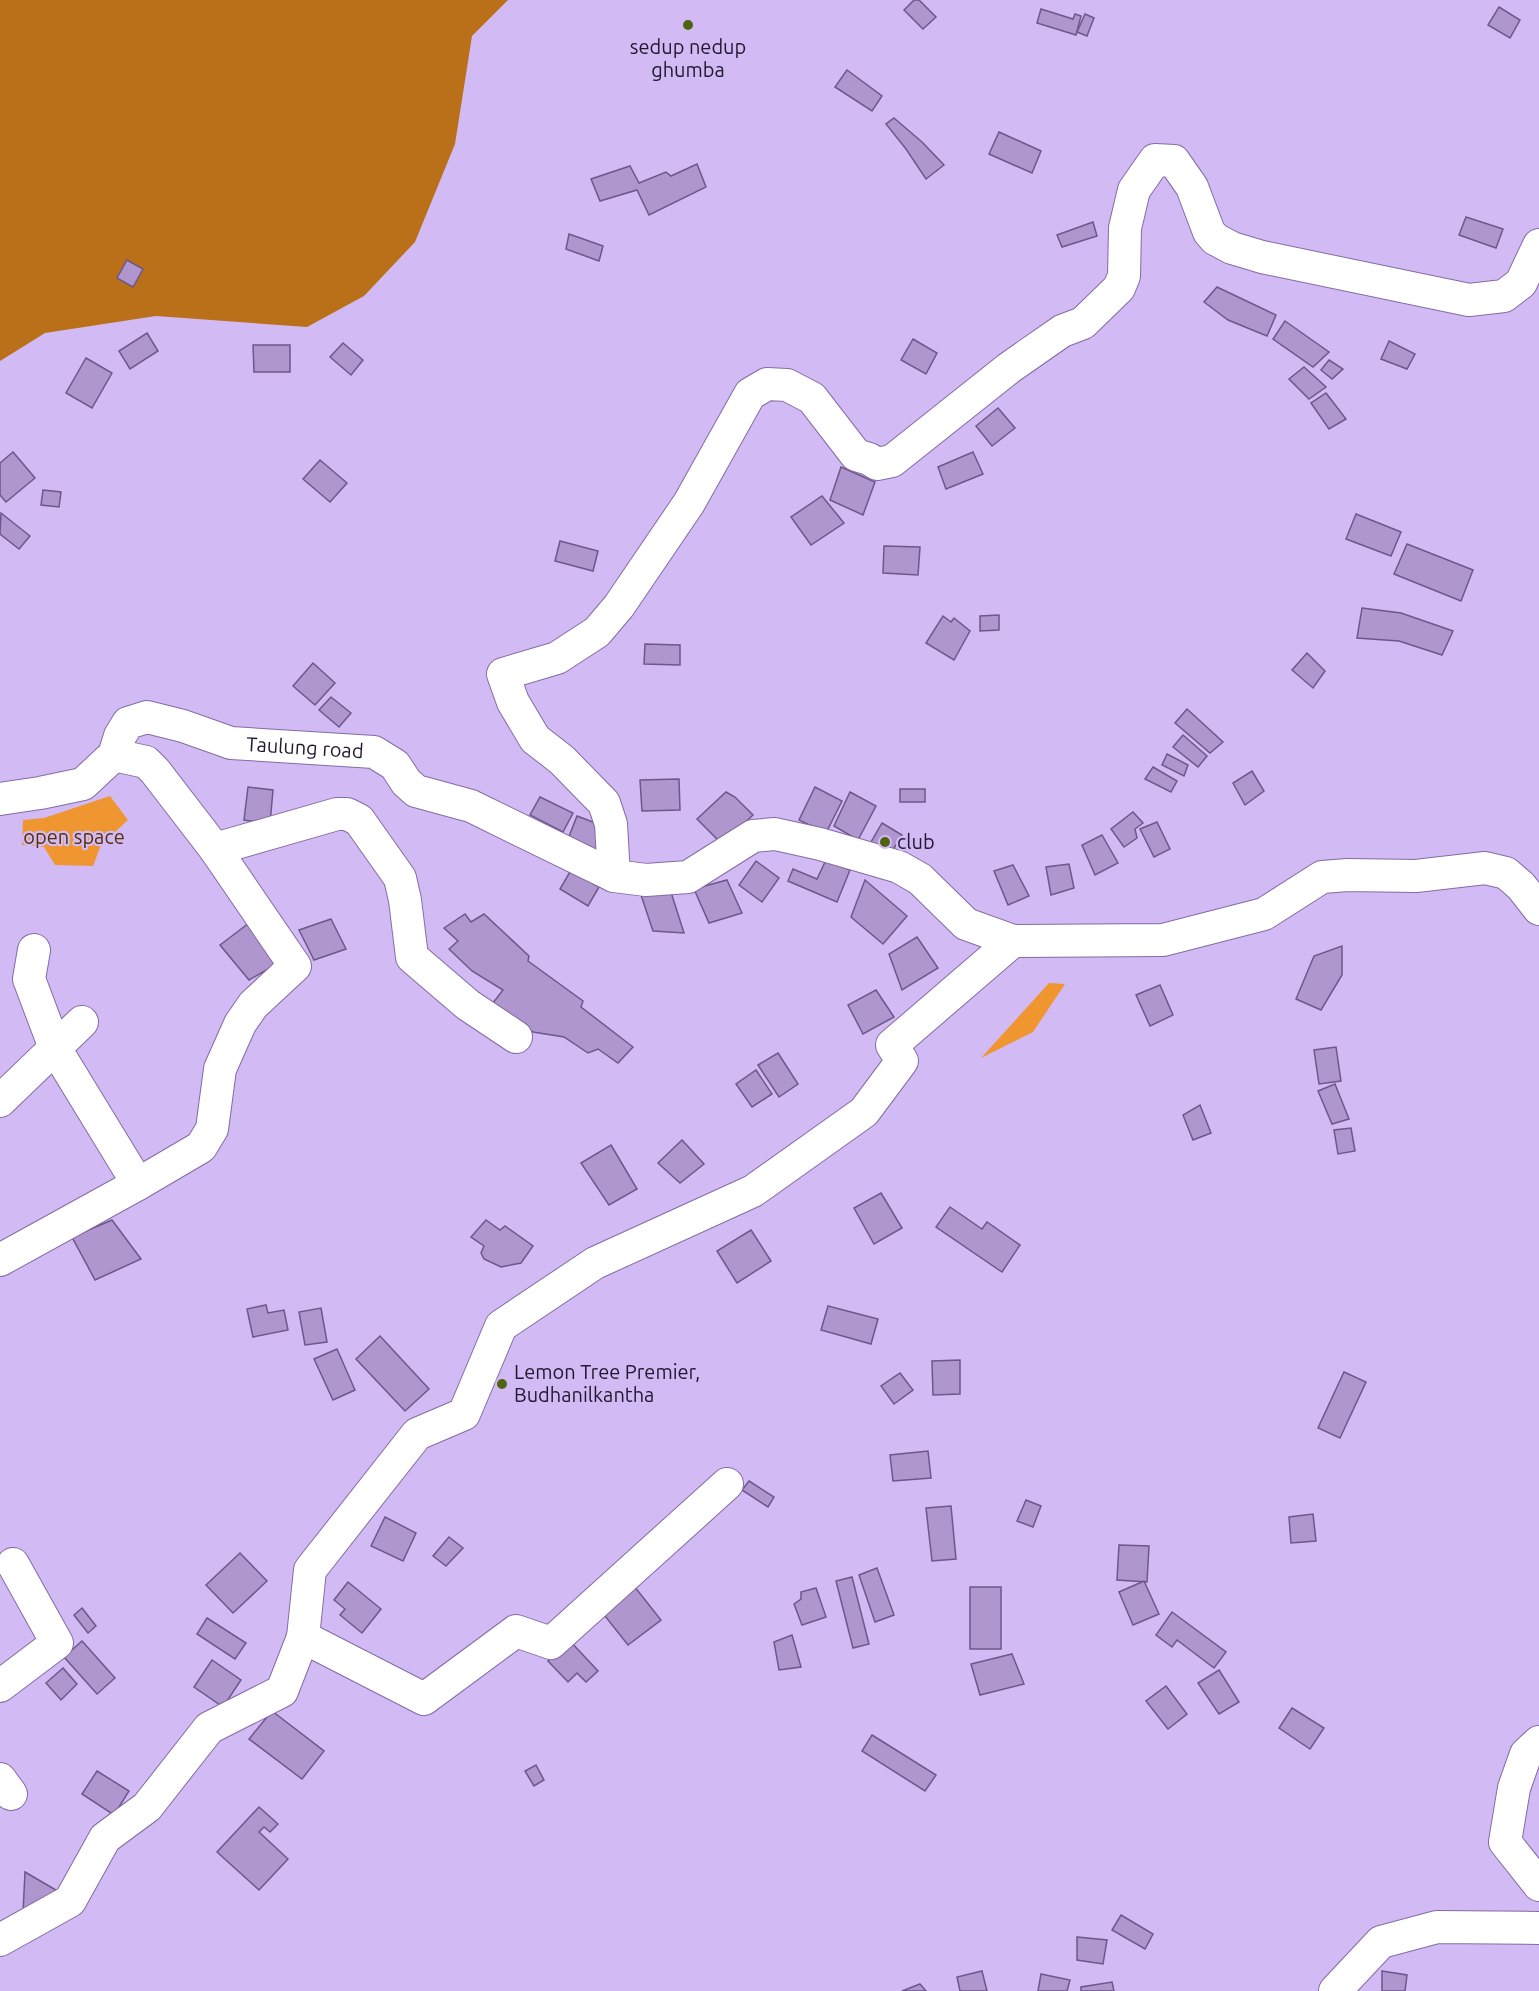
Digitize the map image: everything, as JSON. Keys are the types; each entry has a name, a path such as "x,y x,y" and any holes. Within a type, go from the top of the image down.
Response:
{"street":[{"path":"614,876 611,824 604,803 562,760 535,739 513,702 503,674 557,658 597,632 619,606 688,503 750,394 767,384 787,386 813,398 856,455 877,464 892,461 1009,368 1062,331 1083,323 1119,288 1124,276 1125,228 1134,190 1155,160 1174,161 1192,187 1209,232 1215,239 1232,248 1262,257 1469,300 1504,296 1521,282 1539,245"},
{"name":"Taulung road","path":"0,799 83,784 114,755 120,736 128,723 147,717 183,726 231,743 374,752 395,765 406,782 416,791 471,806 614,876 646,880 688,878 753,836 775,834 820,844 899,867 920,879 966,924 1013,941"},
{"path":"0,1260 201,1147 212,1129 220,1069 240,1023 253,1005 295,966 215,849 155,771 146,762 114,755"},
{"path":"215,849 338,814 347,814 359,820 400,878 410,930 412,957 468,1005 516,1037"},
{"path":"0,1940 70,1901 105,1838 147,1807 209,1728 282,1691 303,1637 310,1570 417,1434 464,1414 501,1326 595,1263 753,1191 864,1112 897,1053 1013,941 1164,940 1264,914 1322,878 1348,875 1416,876 1485,868 1506,873 1521,886 1539,909"},
{"path":"34,950 29,979 56,1048 138,1184"},
{"path":"0,1101 82,1022"},
{"path":"303,1637 424,1699 516,1631 551,1643 727,1484"},
{"path":"0,1686 57,1643 13,1564"},
{"path":"1539,1742 1526,1754 1514,1788 1505,1842 1539,1885"},
{"path":"1335,1991 1381,1942 1437,1927 1539,1928"}],"green space":[{"name":"open space","path":"110,796 128,820 101,845 93,866 55,865 44,847 22,845 23,820 44,818"},
{"path":"1049,983 1065,984 1033,1032 981,1058"}],"shaded area":[{"path":"0,0 508,0 472,36 455,144 415,242 364,296 307,327 156,316 45,333 0,361"}],"building":[{"path":"914,0 919,0 936,17 923,29 904,10"},
{"path":"1499,7 1520,20 1510,38 1488,25"},
{"path":"1041,9 1073,19 1075,14 1081,16 1076,35 1037,23"},
{"path":"1085,14 1094,18 1087,36 1077,32"},
{"path":"847,70 882,96 872,111 835,87"},
{"path":"894,118 944,165 926,179 886,124"},
{"path":"999,132 1041,151 1032,173 989,154"},
{"path":"697,164 706,187 649,215 637,190 600,201 591,179 630,166 639,183 666,172 671,176"},
{"path":"1466,217 1503,229 1496,248 1459,235"},
{"path":"1093,222 1097,236 1062,247 1057,235"},
{"path":"569,234 603,246 599,261 566,249"},
{"path":"127,260 143,269 133,287 117,278"},
{"path":"1217,287 1276,315 1267,336 1228,320 1204,302"},
{"path":"1285,321 1329,352 1313,367 1273,339"},
{"path":"147,333 158,351 130,369 119,351"},
{"path":"913,339 937,353 926,374 901,360"},
{"path":"1389,341 1415,354 1407,369 1381,359"},
{"path":"343,343 363,360 351,375 330,357"},
{"path":"253,345 290,345 290,372 254,372"},
{"path":"86,358 112,373 92,408 66,393"},
{"path":"1329,360 1343,369 1332,379 1321,370"},
{"path":"1304,367 1326,387 1309,399 1289,379"},
{"path":"1326,393 1346,419 1329,429 1311,403"},
{"path":"998,408 1015,428 992,446 976,426"},
{"path":"13,452 35,478 6,502 0,495 0,463"},
{"path":"973,452 983,474 946,489 938,467"},
{"path":"320,460 347,483 330,502 303,479"},
{"path":"841,467 875,482 863,515 830,500"},
{"path":"43,490 61,492 59,507 41,505"},
{"path":"822,496 844,523 811,545 791,517"},
{"path":"1,513 30,536 19,549 0,534"},
{"path":"1356,514 1401,532 1391,556 1346,539"},
{"path":"560,541 598,551 593,571 555,561"},
{"path":"1407,544 1473,570 1461,601 1394,574"},
{"path":"884,546 920,547 918,575 883,573"},
{"path":"1362,608 1401,613 1453,631 1442,655 1399,641 1357,638"},
{"path":"999,615 999,630 980,631 980,616"},
{"path":"943,616 951,622 954,618 970,631 954,660 926,643"},
{"path":"645,644 680,645 680,665 644,664"},
{"path":"1307,653 1325,671 1313,688 1292,670"},
{"path":"313,663 335,683 315,705 293,686"},
{"path":"331,697 351,713 339,727 319,710"},
{"path":"1187,709 1223,742 1210,753 1175,723"},
{"path":"1183,735 1207,756 1198,767 1173,747"},
{"path":"1167,754 1188,765 1184,776 1162,765"},
{"path":"1153,767 1177,781 1171,792 1145,779"},
{"path":"1252,771 1264,791 1245,805 1233,783"},
{"path":"679,779 680,810 642,811 640,780"},
{"path":"248,787 273,790 270,824 244,820"},
{"path":"815,787 842,801 826,833 799,820"},
{"path":"900,789 925,789 925,802 900,802"},
{"path":"726,792 735,797 753,815 722,844 697,819"},
{"path":"850,792 876,806 858,840 834,826"},
{"path":"540,797 573,813 563,832 530,815"},
{"path":"1133,812 1143,823 1135,829 1137,838 1124,847 1111,829"},
{"path":"577,816 606,827 596,851 568,839"},
{"path":"1157,822 1170,849 1154,857 1140,829"},
{"path":"882,823 902,835 887,860 867,849"},
{"path":"1102,835 1118,863 1095,875 1082,845"},
{"path":"826,860 850,870 837,902 788,881 793,869 817,879"},
{"path":"756,861 779,878 762,902 739,885"},
{"path":"1069,864 1074,888 1051,895 1046,867"},
{"path":"1013,865 1029,896 1008,905 994,871"},
{"path":"571,870 599,887 588,906 560,889"},
{"path":"727,880 742,913 709,923 694,889"},
{"path":"865,880 907,916 883,944 851,917"},
{"path":"669,886 684,933 653,931 641,895"},
{"path":"465,914 471,922 484,914 529,956 528,961 583,1001 581,1007 633,1047 618,1063 598,1049 588,1053 564,1037 533,1032 492,1004 503,990 472,971 449,949 458,941 444,928"},
{"path":"331,919 346,949 314,960 299,930"},
{"path":"253,920 284,960 249,980 220,945"},
{"path":"917,937 938,968 902,990 889,954"},
{"path":"1342,946 1342,975 1321,1010 1296,999 1314,956"},
{"path":"1160,985 1173,1015 1150,1026 1136,995"},
{"path":"876,990 894,1017 863,1034 848,1005"},
{"path":"1336,1047 1341,1081 1319,1084 1314,1050"},
{"path":"778,1053 798,1084 779,1097 758,1065"},
{"path":"756,1070 772,1094 752,1107 736,1084"},
{"path":"1335,1084 1349,1119 1332,1124 1318,1091"},
{"path":"1200,1105 1211,1133 1193,1140 1183,1115"},
{"path":"1351,1128 1355,1151 1338,1154 1334,1130"},
{"path":"682,1140 704,1164 680,1183 658,1163"},
{"path":"611,1145 637,1189 609,1205 581,1163"},
{"path":"881,1193 902,1228 874,1244 854,1208"},
{"path":"950,1207 982,1229 987,1222 1020,1245 1002,1272 936,1227"},
{"path":"112,1220 141,1259 95,1280 72,1237"},
{"path":"486,1220 500,1230 505,1226 533,1246 521,1263 501,1267 484,1259 481,1253 484,1246 471,1237"},
{"path":"751,1230 771,1261 737,1283 717,1251"},
{"path":"266,1305 268,1313 284,1310 288,1330 253,1337 247,1309"},
{"path":"828,1306 878,1319 871,1344 821,1330"},
{"path":"321,1308 327,1342 305,1345 299,1312"},
{"path":"380,1336 429,1389 405,1411 356,1359"},
{"path":"337,1349 355,1390 333,1400 314,1359"},
{"path":"960,1360 960,1394 933,1395 932,1361"},
{"path":"1344,1372 1366,1382 1340,1438 1318,1428"},
{"path":"900,1373 913,1390 894,1404 881,1386"},
{"path":"928,1451 931,1478 893,1481 890,1455"},
{"path":"749,1481 774,1497 768,1507 742,1490"},
{"path":"1026,1500 1041,1506 1033,1527 1017,1521"},
{"path":"951,1506 956,1559 932,1561 926,1508"},
{"path":"1313,1514 1316,1541 1291,1543 1289,1517"},
{"path":"385,1517 416,1533 403,1561 371,1546"},
{"path":"449,1537 463,1548 446,1566 433,1556"},
{"path":"1119,1545 1149,1546 1147,1582 1117,1580"},
{"path":"240,1553 267,1581 233,1613 206,1585"},
{"path":"877,1568 894,1615 875,1622 859,1575"},
{"path":"852,1577 869,1644 853,1648 836,1581"},
{"path":"1144,1581 1159,1614 1133,1625 1119,1592"},
{"path":"348,1582 381,1609 362,1633 340,1615 345,1609 334,1600"},
{"path":"634,1586 661,1620 628,1645 601,1611"},
{"path":"970,1587 1001,1587 1001,1649 970,1649"},
{"path":"816,1588 826,1617 802,1625 794,1604 801,1599 801,1592"},
{"path":"82,1608 96,1626 88,1633 74,1615"},
{"path":"1172,1612 1226,1652 1214,1668 1177,1640 1172,1647 1156,1635"},
{"path":"207,1618 246,1643 235,1659 197,1634"},
{"path":"792,1635 801,1667 779,1670 774,1642"},
{"path":"569,1640 598,1671 586,1682 577,1673 568,1682 548,1661"},
{"path":"82,1641 115,1678 97,1694 64,1657"},
{"path":"1012,1654 1024,1684 980,1695 971,1664"},
{"path":"212,1660 241,1680 223,1707 194,1687"},
{"path":"63,1668 77,1684 61,1700 46,1683"},
{"path":"1219,1670 1239,1702 1219,1714 1198,1683"},
{"path":"1166,1686 1187,1714 1168,1729 1146,1701"},
{"path":"1292,1708 1324,1728 1310,1749 1279,1728"},
{"path":"272,1711 324,1751 302,1779 249,1739"},
{"path":"872,1735 936,1775 925,1791 862,1751"},
{"path":"536,1765 544,1780 534,1786 525,1771"},
{"path":"97,1771 129,1791 114,1815 82,1794"},
{"path":"259,1807 278,1824 270,1832 264,1827 259,1832 288,1859 259,1890 217,1852"},
{"path":"25,1872 61,1893 23,1913"},
{"path":"1121,1915 1153,1934 1145,1949 1112,1930"},
{"path":"1077,1937 1107,1940 1103,1964 1077,1960"},
{"path":"982,1971 987,1991 960,1991 957,1977"},
{"path":"1382,1971 1407,1975 1405,1991 1382,1991"},
{"path":"1041,1974 1070,1980 1067,1991 1038,1991"},
{"path":"1112,1982 1114,1991 1081,1991 1081,1987"},
{"path":"920,1984 926,1991 902,1991"}],"place":[{"name":"sedup nedup ghumba","path":"688,25"},
{"name":"club","path":"885,842"},
{"name":"Lemon Tree Premier, Budhanilkantha","path":"502,1384"}]}
